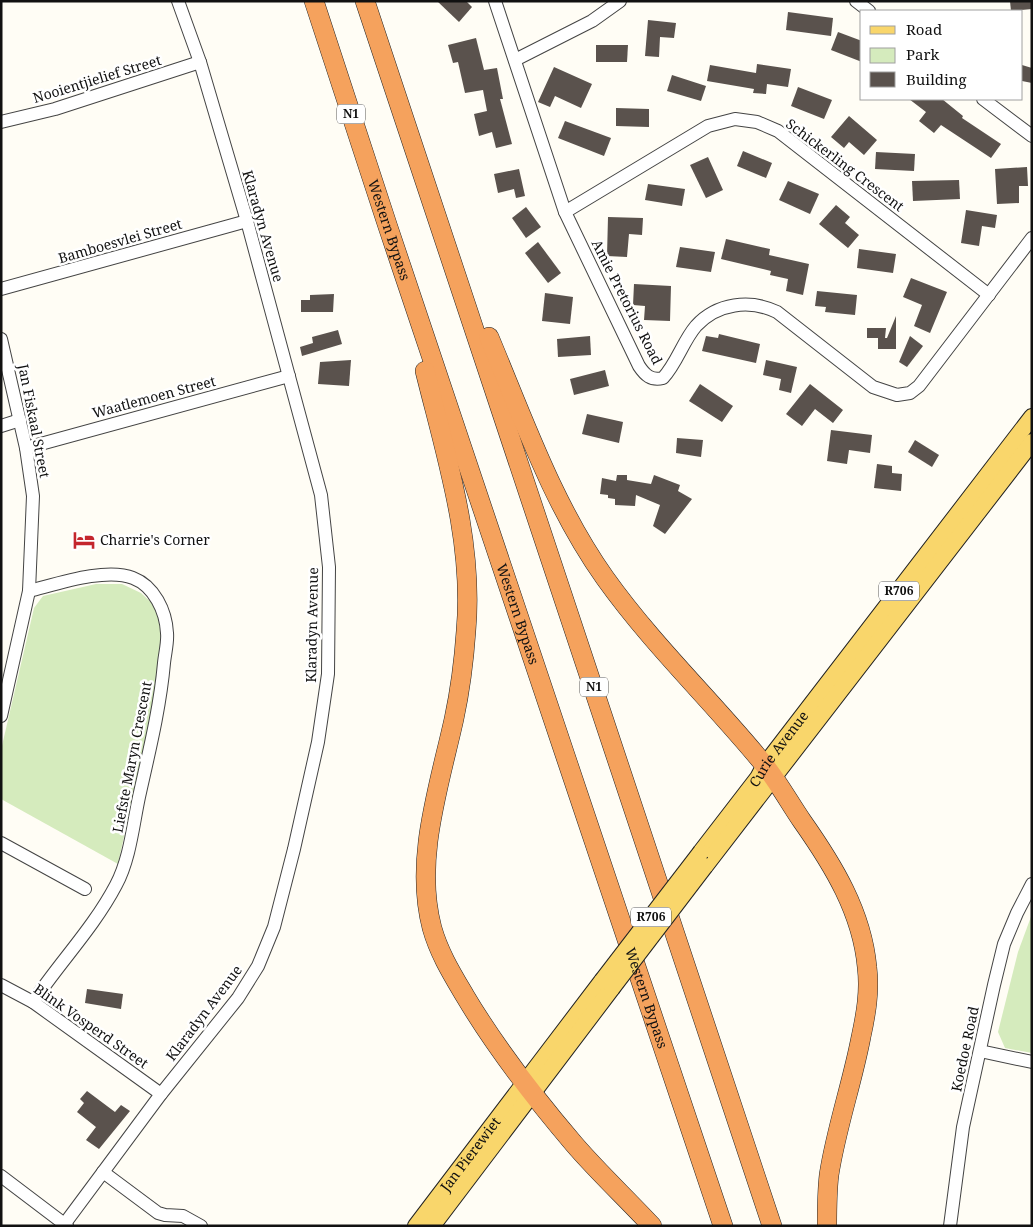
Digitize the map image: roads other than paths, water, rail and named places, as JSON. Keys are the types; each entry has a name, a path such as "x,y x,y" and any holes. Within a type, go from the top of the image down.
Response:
{"highway":[{"name":"Western Bypass","path":"314,1 723,1226"},
{"name":"N1","path":"365,1 772,1226"},
{"path":"388,227 453,482 463,529 467,583 467,629 462,671 455,716 424,865 425,896 432,930 444,961 483,1026 528,1087 575,1145 652,1226"},
{"path":"451,259 484,326 552,486 580,538 603,575 636,620 769,771 821,848 850,899 858,923 868,968 868,988 866,1012 856,1067 829,1176 827,1226"}],"main road":[{"name":"Curie Avenue","path":"528,1087 703,859 1032,417"},
{"name":"Curie Avenue","path":"769,771 1032,442"},
{"name":"Jan Pierewiet","path":"416,1226 528,1087"},
{"name":"Jan Pierewiet","path":"432,1226 528,1087"}],"street":[{"name":"Klaradyn Avenue","path":"65,1225 161,1094 238,998 258,966 274,927 294,849 318,742 328,674 328,559 321,496 247,221 200,62 178,1"},
{"name":"Amie Pretorius Road","path":"495,1 565,212 639,366 644,374 652,378 659,379 666,375 695,326 705,318 724,307 746,304 768,308 777,312 873,387 897,395 910,393 919,386 1032,238"},
{"path":"515,60 592,21 620,1"},
{"path":"856,1 868,10"},
{"name":"Nooientjielief Street","path":"1,122 55,109 200,62"},
{"path":"984,100 1032,136"},
{"name":"Schickerling Crescent","path":"565,212 708,126 735,119 757,122 778,131 988,295"},
{"name":"Bamboesvlei Street","path":"1,290 247,221"},
{"name":"Jan Fiskaal Street","path":"1,339 26,448 33,496 29,591 1,716"},
{"name":"Waatlemoen Street","path":"26,448 289,376"},
{"path":"1,426 20,420"},
{"name":"Liefste Maryn Crescent","path":"29,591 96,575 118,574 134,578 153,593 162,609 168,634 161,696 122,872 108,900 96,918 49,978 33,1002"},
{"path":"1,843 85,889"},
{"name":"Koedoe Road","path":"950,1226 963,1127 1004,944 1032,884"},
{"name":"Blink Vosperd Street","path":"1,985 33,1002 161,1094"},
{"path":"980,1051 1032,1062"},
{"path":"103,1172 158,1213 183,1216 201,1226"},
{"path":"1,1176 65,1225"}],"place":[{"name":"Charrie's Corner","path":"84,540"}]}
